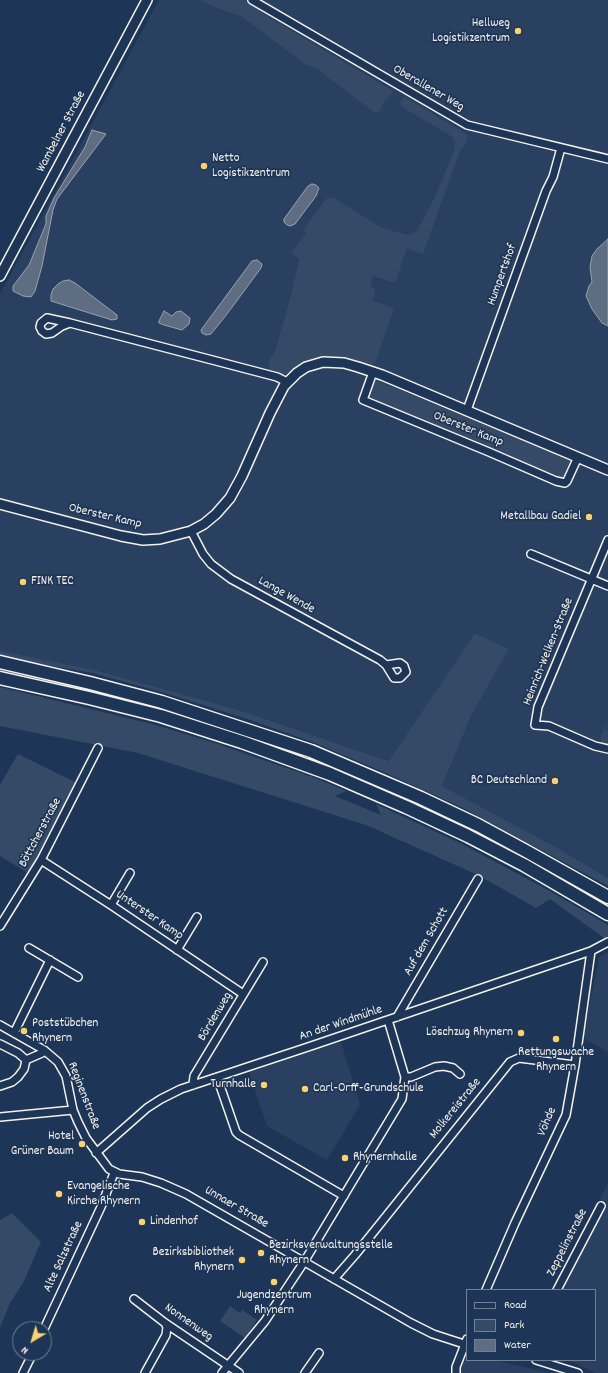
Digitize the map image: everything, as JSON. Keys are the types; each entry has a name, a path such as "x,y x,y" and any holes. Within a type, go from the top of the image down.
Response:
{"highway":[{"path":"0,662 162,702 311,751 421,798 478,825 533,854 608,897"},
{"path":"0,678 66,692 161,716 242,742 330,774 468,836 608,914"}],"main road":[{"name":"Wambelner Straße","path":"0,276 147,0"},
{"name":"Oberster Kamp","path":"0,504 121,536 143,540 160,539 191,531 216,514 230,498 242,476 276,400 288,382 306,367 323,362 344,363 373,372 608,470"}],"street":[{"name":"Oberallener Weg","path":"252,0 459,121 476,128 608,159"},
{"name":"Humpertshof","path":"467,410 552,177 561,148"},
{"path":"70,323 277,377 288,382"},
{"name":"Oberster Kamp","path":"373,372 363,400 556,481 565,483 578,457"},
{"name":"Lange Wende","path":"191,531 203,554 211,564 231,580 386,665"},
{"name":"Heinrich-Welken-Straße","path":"608,540 538,707 535,725 550,726 595,746 608,749"},
{"path":"531,554 608,586"},
{"name":"Böttcherstraße","path":"0,926 41,860 98,748"},
{"name":"Unterster Kamp","path":"41,860 243,994"},
{"path":"111,905 130,872"},
{"name":"Auf dem Schott","path":"397,1017 478,879"},
{"path":"177,950 197,917"},
{"name":"An der Windmühle","path":"96,1153 147,1108 168,1095 193,1085 591,950 608,942"},
{"path":"29,948 78,977"},
{"name":"Vöhde","path":"486,1289 515,1223 562,1124 569,1101 575,1065 591,950"},
{"path":"14,1033 50,960"},
{"name":"Bördenweg","path":"193,1085 194,1076 263,962"},
{"path":"222,1373 265,1321 304,1262 402,1099 406,1078 388,1020"},
{"name":"Reginenstraße","path":"0,1025 44,1050 55,1058 67,1080 73,1110 85,1134 96,1153 105,1165 114,1173"},
{"path":"0,1044 18,1053 26,1060"},
{"path":"26,1060 42,1053 44,1050"},
{"name":"Molkereistraße","path":"334,1278 355,1255 510,1062 519,1058 575,1065"},
{"path":"0,1086 12,1082 18,1077 24,1069 26,1060"},
{"path":"406,1078 435,1067 444,1066 453,1068 460,1074"},
{"path":"217,1077 236,1132 239,1135 344,1196"},
{"path":"0,1117 73,1110"},
{"name":"Unnaer Straße","path":"114,1173 142,1177 161,1183 186,1194 424,1330 466,1343"},
{"name":"Alte Salzstraße","path":"48,1321 101,1207 114,1173"},
{"name":"Zeppelinstraße","path":"558,1289 601,1206"},
{"name":"Nonnenweg","path":"134,1299 239,1373"},
{"path":"145,1373 166,1334 168,1328 166,1323"},
{"path":"456,1373 456,1367 466,1343"},
{"path":"305,1373 319,1353"},
{"path":"23,1373 29,1361"},
{"path":"539,1361 578,1373"}],"shaded area":[{"path":"159,0 608,0 608,878 554,846 442,786 471,716 509,649 475,633 390,761 239,710 95,670 0,651 0,294"},
{"path":"608,952 608,1052 583,1038 599,957"},
{"name":"Carl-Orff-Grundschule","path":"341,1042 360,1105 327,1160 267,1126 249,1072"},
{"path":"608,1183 608,1373 596,1373 570,1361 596,1361 596,1289 554,1289"},
{"path":"464,1354 466,1355 466,1361 497,1361 551,1373 460,1373 459,1369"}],"green space":[{"path":"201,0 243,0 259,6 259,11 265,15 393,91 388,99 385,100 379,112 375,113 317,69 305,64 241,16 214,7"},
{"path":"404,97 468,135 465,145 460,151 423,254 407,248 395,283 373,276 370,286 376,290 372,300 394,308 375,363 371,366 344,359 328,357 306,362 290,373 281,375 269,373 269,360 275,352 291,295 299,259 291,253 307,233 303,230 327,198 334,198 382,228 409,235 417,231 435,197 455,148 455,141 451,136 402,107 400,102"},
{"path":"373,379 573,461 565,480 367,397"},
{"path":"475,633 509,649 471,716 442,786 554,846 608,878 608,886 463,808 315,743 247,719 168,694 93,673 0,657 0,651 95,670 239,710 389,761"},
{"path":"0,687 152,724 218,744 318,779 346,791 335,796 381,815 376,804 462,844 548,890 608,925 608,941 550,899 536,908 480,876 366,825 138,753 0,726"},
{"path":"605,725 607,725 605,730 608,731 608,743 601,742 601,736"},
{"path":"18,754 77,783 28,873 0,856 0,785"},
{"path":"12,1213 41,1242 23,1283 10,1303 0,1328 0,1220"},
{"path":"230,1306 240,1313 242,1310 257,1320 245,1338 220,1321"}],"water":[{"path":"92,130 106,134 57,199 53,210 42,266 35,291 31,297 23,296 13,291 13,286 29,265 46,224 46,216 54,198 85,147"},
{"path":"312,184 319,188 316,196 295,224 290,226 287,225 284,222 284,219 308,186"},
{"path":"608,239 608,326 602,323 592,309 586,296 592,282 590,267 592,256"},
{"path":"257,260 262,264 261,268 227,314 211,334 206,335 202,333 201,330 252,261"},
{"path":"69,280 117,315 117,319 112,320 51,301 53,289 63,281"},
{"path":"164,311 172,316 176,312 181,311 190,318 189,324 182,330 159,323"}],"place":[{"name":"Hellweg Logistikzentrum","path":"518,31"},
{"name":"Netto Logistikzentrum","path":"204,166"},
{"name":"Metallbau Gadiel","path":"589,517"},
{"name":"FINK TEC","path":"23,582"},
{"name":"BC Deutschland","path":"555,781"},
{"name":"Poststübchen Rhynern","path":"24,1031"},
{"name":"Löschzug Rhynern","path":"521,1033"},
{"name":"Rettungswache Rhynern","path":"556,1039"},
{"name":"Turnhalle","path":"264,1085"},
{"name":"Carl-Orff-Grundschule","path":"305,1089"},
{"name":"Hotel Grüner Baum","path":"82,1144"},
{"name":"Rhynernhalle","path":"345,1158"},
{"name":"Evangelische Kirche Rhynern","path":"59,1194"},
{"name":"Lindenhof","path":"142,1222"},
{"name":"Bezirksverwaltungsstelle Rhynern","path":"261,1253"},
{"name":"Bezirksbibliothek Rhynern","path":"242,1260"},
{"name":"Jugendzentrum Rhynern","path":"274,1282"}]}
